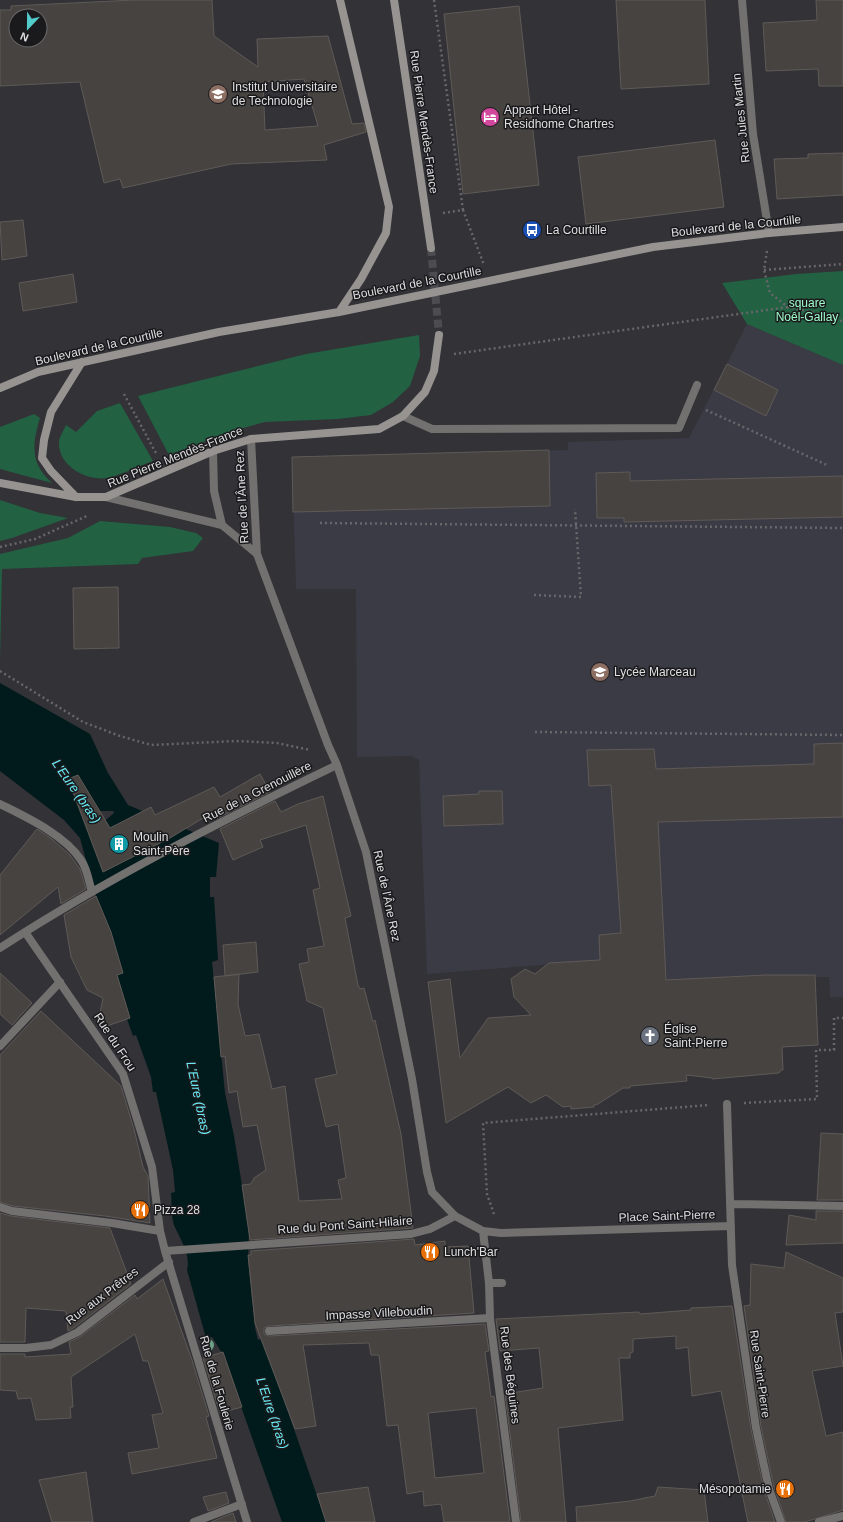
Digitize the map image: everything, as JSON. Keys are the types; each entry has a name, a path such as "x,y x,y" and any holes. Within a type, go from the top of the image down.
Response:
{"main road":[{"path":"339,312 361,279 386,233 389,207 340,0"},
{"name":"Rue Pierre Mendès-France","path":"394,0 431,248"},
{"name":"Boulevard de la Courtille","path":"0,388 38,372 219,332 339,312 652,248 769,233 843,227"},
{"name":"Rue Pierre Mendès-France","path":"0,482 76,497 106,497 251,438 379,429 403,416 425,392 434,371 439,335"},
{"path":"76,497 51,471 42,458 44,440 51,412 82,362"}],"street":[{"name":"Rue Jules Martin","path":"742,0 753,134 769,233"},
{"path":"403,416 432,429 679,428 697,385"},
{"name":"Rue de l'Âne Rez","path":"251,438 257,554 328,745 337,765 366,852 412,1079 426,1172 432,1192 455,1216 483,1231"},
{"name":"Rue de l'Âne Rez","path":"214,452 214,491 222,525"},
{"name":"Rue de l'Âne Rez","path":"106,497 222,525 257,554"},
{"name":"Rue de la Grenouillère","path":"0,948 92,892 217,826 255,804 337,765"},
{"path":"0,804 51,832 69,846 82,860 92,892"},
{"name":"Rue du Frou","path":"25,932 123,1074 152,1168 160,1231 165,1251"},
{"path":"0,1046 60,982"},
{"name":"Place Saint-Pierre","path":"483,1231 501,1233 731,1226 728,1104"},
{"path":"730,1204 843,1206"},
{"path":"0,1207 12,1211 112,1223 160,1231"},
{"name":"Rue du Pont Saint-Hilaire","path":"165,1251 411,1234 430,1229 455,1216"},
{"name":"Rue Saint-Pierre","path":"731,1226 732,1265 756,1428 769,1489 781,1522"},
{"name":"Rue des Béguines","path":"483,1231 489,1283 490,1318 516,1522"},
{"name":"Rue de la Foulerie","path":"165,1251 247,1522"},
{"name":"Rue aux Prêtres","path":"0,1348 26,1348 51,1345 78,1332 169,1262"},
{"path":"489,1283 502,1283"},
{"name":"Impasse Villeboudin","path":"269,1331 490,1318"},
{"path":"194,1522 242,1504"},
{"path":"819,1522 843,1516"}],"path":[{"path":"434,0 463,210 490,281"},
{"path":"444,220 443,212 463,210"},
{"path":"769,233 764,270 770,293 788,307"},
{"path":"764,270 843,264"},
{"path":"437,357 788,307 835,317 843,322"},
{"path":"124,394 166,473"},
{"path":"689,405 704,409 827,465"},
{"path":"0,547 35,539 88,517 106,497"},
{"path":"534,595 581,597 575,509"},
{"path":"320,523 843,528"},
{"path":"0,671 83,722 120,736 151,745 236,741 277,743 310,750 328,745"},
{"path":"535,732 843,735"},
{"path":"501,1233 487,1194 483,1123 728,1104 817,1099 816,1050 834,1050 834,1018 843,1018"}],"shaded area":[{"name":"Lycée Marceau","path":"747,324 843,365 843,997 830,997 829,977 815,977 813,974 808,974 808,977 747,976 747,979 733,980 733,976 728,976 728,980 690,979 689,982 676,982 675,979 671,979 671,983 667,983 666,966 601,970 566,963 427,974 419,760 411,756 357,757 356,589 296,589 292,457 568,450 568,442 689,438"}],"green space":[{"name":"square Noêl-Gallay","path":"843,271 843,365 747,324 722,283 796,274"},
{"path":"419,335 420,356 410,386 393,402 371,415 338,419 265,422 229,432 169,455 138,396 306,354"},
{"path":"120,403 153,461 124,473 107,478 90,477 68,465 60,451 59,442 66,425 76,432 97,411"},
{"path":"34,414 40,418 34,445 36,461 45,476 52,483 0,469 0,427"},
{"path":"0,500 40,513 68,518 0,541"},
{"path":"100,521 170,527 196,533 203,538 193,551 142,558 138,564 2,569 0,662 0,554 68,538"}],"water":[{"name":"L'Eure (bras)","path":"0,683 90,734 108,773 128,805 219,843 216,877 210,877 210,897 214,897 218,960 212,962 225,1093 234,1136 249,1229 248,1259 255,1328 258,1340 261,1339 283,1397 326,1522 282,1522 222,1353 212,1337 206,1338 187,1270 188,1258 173,1221 171,1193 175,1192 173,1170 156,1092 153,1092 151,1077 136,1035 133,1036 127,1019 130,1017 117,975 80,838 64,820 0,771","holes":["74,796 98,811 113,811 114,813 89,834"]}],"building":[{"name":"Institut Universitaire de Technologie","path":"134,0 212,0 214,36 258,67 257,39 328,36 352,124 364,123 366,132 324,145 327,160 231,164 123,188 120,179 104,183 80,82 0,86 0,10 8,10 8,48 48,48 48,8 11,8 11,6","holes":["304,79 318,126 265,130 263,82"]},
{"path":"616,0 705,0 709,84 621,89"},
{"path":"816,0 843,0 843,86 819,86 818,69 766,71 763,23 817,20"},
{"path":"519,6 539,185 463,194 444,14"},
{"path":"715,140 724,207 586,224 578,157"},
{"path":"843,153 843,195 777,199 774,159 808,158 808,154"},
{"path":"23,220 27,256 2,260 0,222"},
{"path":"73,274 77,302 23,311 19,283"},
{"path":"727,364 778,390 766,416 714,390"},
{"path":"549,450 550,506 293,512 292,457"},
{"path":"630,472 630,481 843,476 843,517 624,522 624,518 597,518 596,473"},
{"path":"118,587 119,648 74,649 73,588"},
{"path":"843,743 843,817 658,822 666,980 766,975 815,975 818,1045 782,1047 783,1070 779,1073 712,1079 686,1075 687,1081 630,1086 630,1088 623,1088 594,1105 594,1107 571,1109 571,1106 563,1107 546,1095 531,1103 508,1087 446,1123 428,982 450,979 460,1058 488,1018 531,1015 514,997 511,979 525,969 535,974 549,963 600,960 599,935 621,933 611,785 589,786 587,750 654,749 656,769 814,764 814,744"},
{"path":"260,774 270,792 216,819 213,812 170,838 103,872 68,779 78,775 110,828 151,807 155,815 214,787 220,797"},
{"path":"479,791 502,791 503,824 444,826 443,796 479,794"},
{"path":"323,796 351,916 345,918 358,985 360,989 364,988 373,1022 375,1020 401,1134 413,1228 250,1240 242,1185 251,1184 254,1178 266,1170 257,1125 243,1127 237,1091 229,1093 225,1056 221,1057 214,977 239,974 238,1004 245,1036 259,1034 272,1089 285,1086 299,1201 342,1199 338,1180 346,1178 338,1124 326,1127 315,1079 337,1074 323,1008 307,1001 299,964 309,962 307,949 324,946 313,890 320,888 306,825 260,840 263,847 233,860 220,829 275,801 281,812 298,804"},
{"path":"37,829 52,839 70,855 80,869 86,889 61,904 58,887 0,935 0,875"},
{"path":"96,896 111,932 123,973 117,975 130,1018 107,1026 100,1013 103,998 87,990 71,957 64,915"},
{"path":"256,942 258,972 225,976 223,945"},
{"path":"0,973 32,1003 12,1025 0,1014"},
{"path":"41,1011 121,1086 134,1129 143,1167 148,1176 150,1223 105,1216 13,1206 0,1202 0,1055"},
{"path":"821,1133 843,1134 843,1200 817,1200"},
{"path":"816,1211 843,1211 843,1243 786,1245 789,1215 816,1220"},
{"path":"0,1213 11,1216 110,1228 131,1284 68,1331 66,1311 26,1308 25,1342 0,1342"},
{"path":"414,1239 415,1245 445,1241 445,1247 468,1246 474,1313 269,1326 264,1328 264,1334 269,1336 485,1324 489,1351 485,1352 491,1397 494,1396 510,1522 444,1522 441,1504 424,1506 423,1491 407,1494 398,1425 387,1426 379,1355 371,1355 369,1343 303,1345 316,1426 295,1429 255,1323 248,1255 251,1255 251,1251","holes":["476,1408 484,1473 435,1478 428,1413"]},
{"path":"786,1252 843,1278 843,1312 835,1313 843,1366 812,1371 826,1436 843,1432 843,1510 805,1522 786,1522 774,1487 761,1427 744,1306 750,1305 751,1264 784,1268"},
{"path":"163,1279 192,1360 209,1416 206,1417 217,1458 132,1474 128,1453 159,1448 152,1415 163,1413 148,1361 143,1361 135,1334 71,1377 73,1407 70,1407 71,1418 36,1420 31,1398 18,1399 16,1391 0,1390 0,1354 25,1354 25,1357 71,1354 69,1342 81,1336 135,1295 137,1299"},
{"path":"732,1306 751,1429 764,1490 775,1522 748,1522 721,1391 692,1396 688,1347 676,1349 676,1336 633,1339 633,1352 630,1353 630,1358 619,1358 623,1420 558,1428 566,1522 521,1522 505,1394 543,1388 539,1348 500,1351 496,1319 639,1312 640,1314 691,1310 691,1308"},
{"path":"223,1352 242,1407 220,1413 203,1358"},
{"path":"86,1472 93,1522 52,1522 39,1480"},
{"path":"368,1487 375,1522 326,1522 317,1494"},
{"path":"658,1487 704,1490 708,1522 577,1522 576,1507 630,1501 655,1496"},
{"path":"226,1492 229,1503 208,1511 203,1497"},
{"path":"233,1513 236,1522 211,1522"}],"tunnel":[{"path":"431,248 439,335"}],"place":[{"name":"Institut Universitaire de Technologie","path":"218,94"},
{"name":"Appart Hôtel - Residhome Chartres","path":"490,117"},
{"name":"La Courtille","path":"532,230"},
{"name":"Lycée Marceau","path":"600,672"},
{"name":"Moulin Saint-Père","path":"119,844"},
{"name":"Église Saint-Pierre","path":"650,1036"},
{"name":"Pizza 28","path":"140,1210"},
{"name":"Lunch'Bar","path":"430,1252"},
{"name":"Mésopotamie","path":"785,1489"}]}
